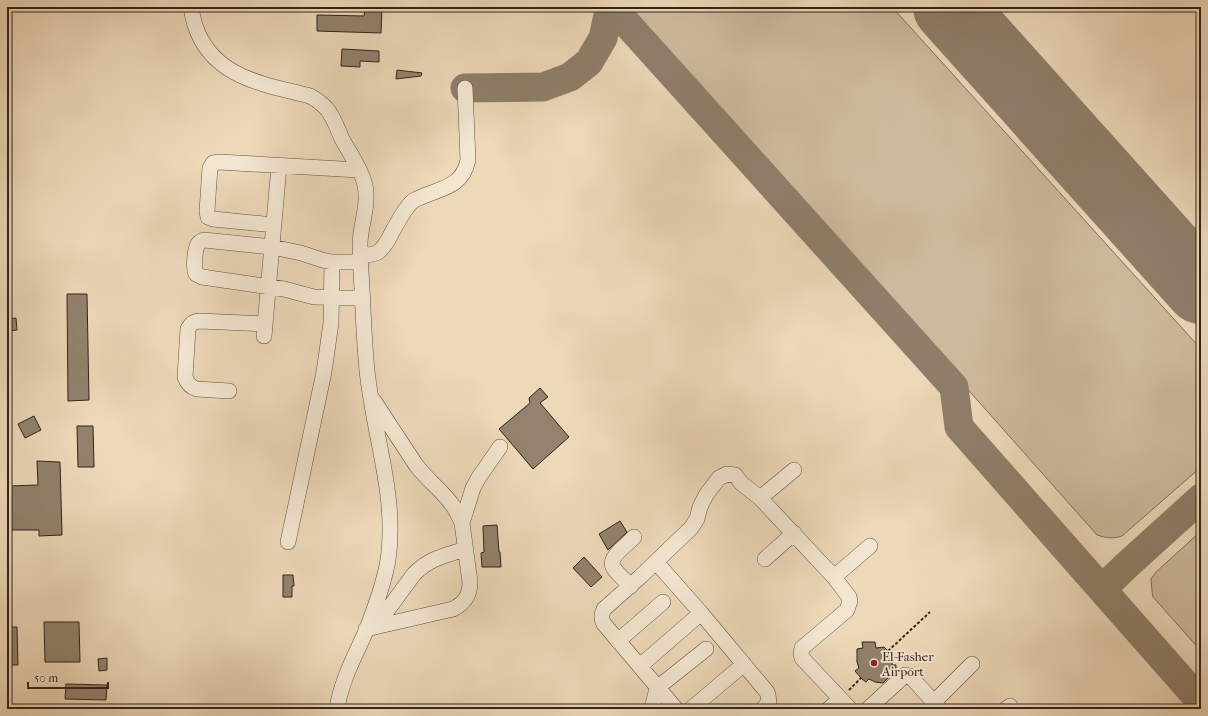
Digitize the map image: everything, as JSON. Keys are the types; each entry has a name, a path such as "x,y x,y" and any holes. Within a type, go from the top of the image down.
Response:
{"lane":[{"path":"191,7 195,26 204,44 217,60 233,73 252,81 310,96 325,107 359,170 364,185 366,200 360,242 366,361 390,513 388,560 371,628"},
{"path":"363,298 307,296 284,289 202,277 196,274 194,267 197,247 201,241 204,240 272,247 301,253 332,262 361,259 381,250 413,201 450,186 457,182 462,176 468,160 465,88"},
{"path":"274,226 211,218 207,214 210,168 213,163 359,170"},
{"path":"229,391 197,389 189,385 186,381 188,328 196,321 264,330 279,166"},
{"path":"288,542 324,372 330,323 332,262"},
{"path":"371,396 423,475 447,498 453,506 462,523 470,582 470,590 467,598 461,605 453,609 371,628"},
{"path":"462,523 473,488 500,447"},
{"path":"760,498 794,470"},
{"path":"676,709 604,624 601,617 604,609 631,586 691,528 697,519 700,507 706,495 719,478 723,475 731,474 735,475 760,498 794,533 834,577 849,597 849,606 847,610 802,648 800,653 802,658 845,704 829,709"},
{"path":"765,559 794,533"},
{"path":"631,586 614,569 612,562 614,556 634,537"},
{"path":"834,577 870,546"},
{"path":"337,709 340,690 345,678 371,628 414,574 435,558 465,549"},
{"path":"656,562 744,664 768,695 769,702 763,709"},
{"path":"618,641 663,602"},
{"path":"640,666 701,613"},
{"path":"652,709 657,688 706,649"},
{"path":"692,709 744,664"},
{"path":"868,709 905,675 910,676 937,706 972,664"}],"path":[{"path":"888,651 930,612"},
{"path":"845,704 861,678"}],"shaded area":[{"path":"628,7 892,7 1201,349 1201,467 1122,536 1110,538 1097,535 963,384 960,385 726,123 661,53"},
{"path":"1201,531 1201,651 1153,597 1151,579 1156,572"}],"building":[{"path":"365,7 382,7 381,33 317,31 317,15 364,16"},
{"path":"342,49 379,51 379,62 360,61 360,67 341,66"},
{"path":"397,70 422,73 421,76 396,79"},
{"path":"67,294 87,294 89,400 68,401"},
{"path":"16,318 17,330 9,331 8,319"},
{"path":"540,388 548,397 540,403 569,437 533,469 499,429 530,403 529,398"},
{"path":"34,416 41,430 25,438 18,424"},
{"path":"77,426 93,426 94,467 78,467"},
{"path":"37,461 60,462 62,535 39,536 39,530 10,530 9,486 38,485"},
{"path":"620,521 627,532 608,550 599,534"},
{"path":"497,525 501,567 482,567 481,553 484,552 483,526"},
{"path":"584,557 602,577 591,587 573,568"},
{"path":"283,575 293,575 294,586 292,586 292,597 283,597"},
{"path":"44,622 79,622 80,662 45,662"},
{"path":"7,627 17,627 18,665 7,665"},
{"name":"El-Fasher Airport","path":"862,642 875,642 876,648 884,647 892,657 892,665 896,665 896,671 883,683 875,682 869,679 866,682 855,671 859,668 857,662 857,649 863,648"},
{"path":"107,658 107,670 99,671 98,659"},
{"path":"66,684 107,685 106,700 65,699"}],"taxiway":[{"path":"465,88 543,87 570,77 589,62 603,38 608,15 620,16 954,387 959,427 1201,702"},
{"path":"1102,589 1201,498"}],"runway":[{"path":"949,7 1201,288"}],"place":[{"name":"El-Fasher Airport","path":"874,663"}]}
